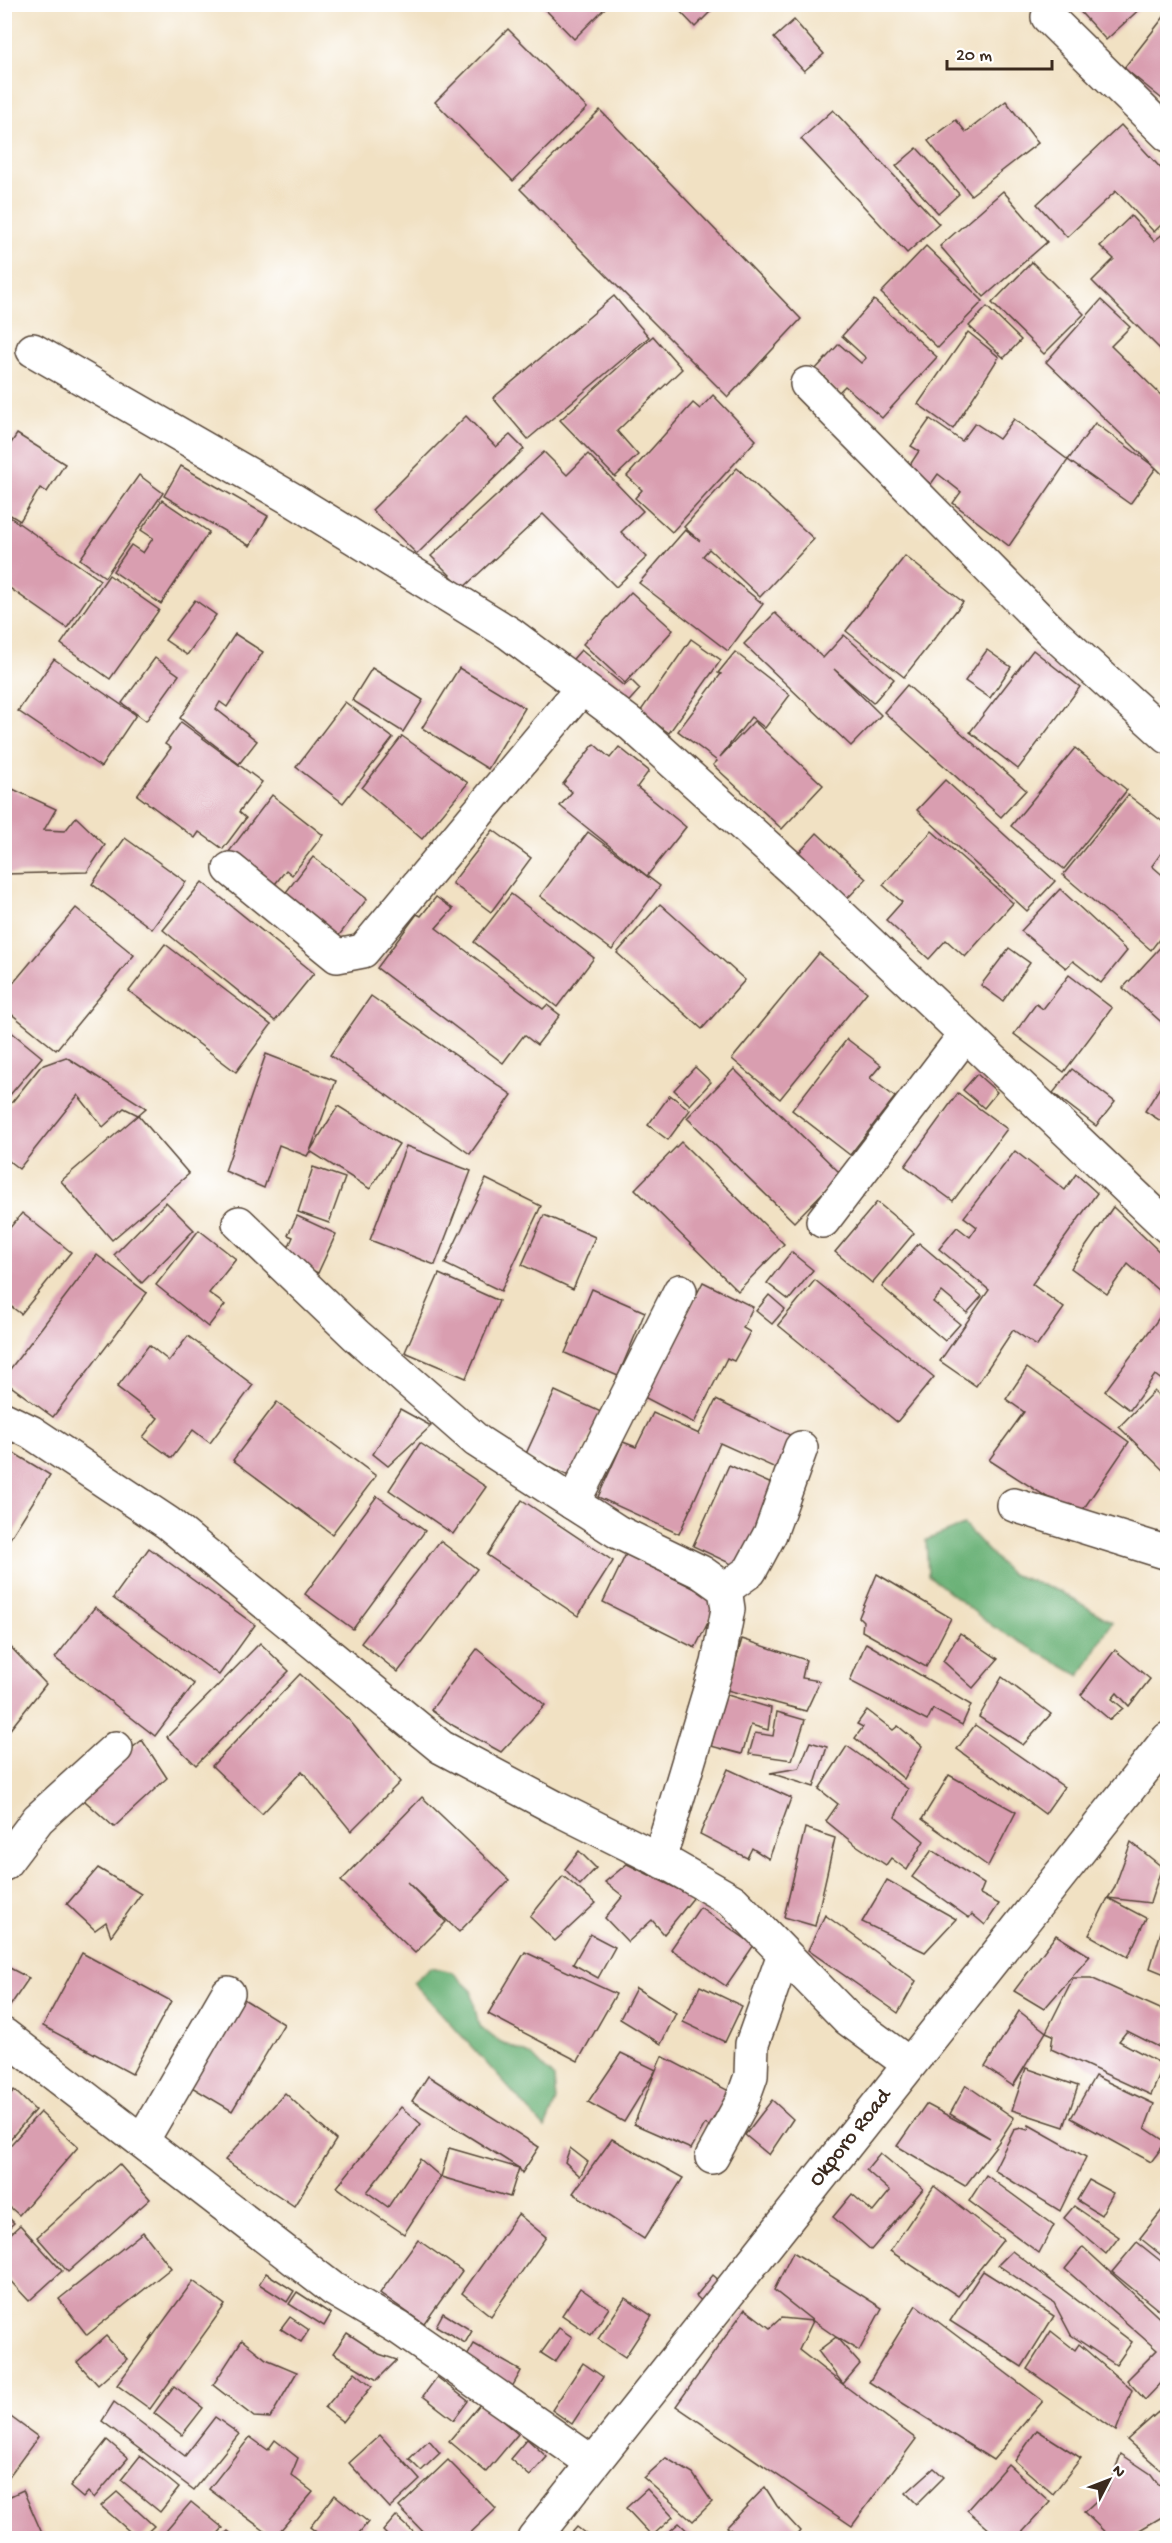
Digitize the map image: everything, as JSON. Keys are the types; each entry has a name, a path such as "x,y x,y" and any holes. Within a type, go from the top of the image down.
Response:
{"street":[{"path":"1048,17 1167,135"},
{"path":"33,350 300,504 509,633 632,725 784,862 1167,1227"},
{"path":"807,384 1049,630 1167,736"},
{"path":"230,869 337,956 363,951 582,688"},
{"path":"823,1221 964,1035"},
{"path":"239,1223 356,1335 477,1441 618,1532 701,1572 725,1589 728,1609 718,1663 659,1860"},
{"path":"573,1503 680,1291"},
{"path":"4,1419 31,1432 168,1523 441,1747 659,1860 733,1902 848,2019 909,2064"},
{"path":"725,1589 750,1571 770,1534 801,1448"},
{"path":"1014,1505 1167,1553"},
{"name":"Okporo Road","path":"534,2538 1167,1740"},
{"path":"4,1864 38,1819 117,1748"},
{"path":"712,2157 741,2104 751,2076 752,2044 784,1954"},
{"path":"142,2141 228,1993"},
{"path":"4,2035 333,2289 399,2328 593,2463"}],"green space":[{"path":"964,1525 1009,1573 1061,1592 1112,1622 1080,1676 992,1626 928,1575 926,1540"},
{"path":"431,1967 452,1972 471,1990 479,2026 497,2040 532,2056 554,2078 556,2101 545,2128 413,1982"}],"building":[{"path":"540,4 609,4 574,39"},
{"path":"673,4 718,4 695,27"},
{"path":"1073,4 1145,4 1106,40"},
{"path":"1167,13 1167,103 1124,68"},
{"path":"794,20 824,54 804,71 774,38"},
{"path":"508,29 587,108 513,181 435,102"},
{"path":"1006,101 1038,143 971,195 928,141 956,120 966,132"},
{"path":"600,110 801,319 728,397 520,189"},
{"path":"833,110 939,224 907,253 801,139"},
{"path":"1121,125 1167,175 1167,219 1154,232 1116,191 1067,237 1037,204"},
{"path":"917,148 959,194 938,213 896,166"},
{"path":"1003,191 1047,242 984,297 940,246"},
{"path":"1131,216 1154,241 1164,233 1167,237 1167,356 1092,281 1114,259 1100,246"},
{"path":"926,246 983,301 938,348 881,293"},
{"path":"1032,262 1084,314 1044,354 992,303"},
{"path":"614,296 649,337 528,439 493,398"},
{"path":"874,300 937,357 882,418 845,386 838,393 814,371 839,344 861,363 866,358 842,336"},
{"path":"1101,300 1130,327 1111,346 1167,401 1167,479 1046,362"},
{"path":"987,307 1021,340 1004,358 969,326"},
{"path":"968,332 999,357 953,429 918,404"},
{"path":"653,336 682,369 617,431 638,455 615,477 560,420"},
{"path":"713,395 756,440 672,532 635,498 642,490 627,476 693,403 700,409"},
{"path":"466,416 496,447 510,435 524,449 417,554 372,510"},
{"path":"930,419 962,441 975,423 999,439 1014,419 1068,460 1009,546 953,503 961,492 938,474 931,484 908,468 919,451 911,446"},
{"path":"1095,423 1156,468 1130,504 1068,460"},
{"path":"17,434 65,464 47,492 40,488 20,521 4,511 4,454"},
{"path":"544,452 567,475 588,454 643,511 621,532 647,557 616,587 543,514 463,588 431,556"},
{"path":"181,466 268,516 250,546 164,496"},
{"path":"737,468 814,539 760,597 709,549 703,556 763,604 728,651 639,583 685,530 700,541 684,527"},
{"path":"139,475 163,493 105,577 80,559"},
{"path":"162,500 209,532 161,604 113,571 131,545 143,553 153,538 141,530"},
{"path":"7,515 100,580 67,628 4,584 4,519"},
{"path":"905,556 963,602 904,677 846,631"},
{"path":"109,575 159,610 110,679 61,644"},
{"path":"631,592 673,630 625,683 583,644"},
{"path":"195,600 216,615 187,655 165,640"},
{"path":"775,613 823,658 844,635 894,679 873,703 834,669 881,715 851,746 744,644"},
{"path":"235,634 263,652 227,707 220,702 216,709 257,741 239,764 180,718"},
{"path":"691,639 721,660 669,733 640,712"},
{"path":"581,650 624,686 631,680 640,689 622,709 566,667"},
{"path":"987,650 1011,667 990,698 965,681"},
{"path":"1033,650 1080,687 1018,769 970,732"},
{"path":"735,652 790,695 765,728 751,717 720,757 754,721 823,785 782,829 713,765 717,761 678,731"},
{"path":"155,658 179,675 146,721 122,703"},
{"path":"54,659 136,715 101,767 18,711"},
{"path":"372,668 423,700 403,732 352,700"},
{"path":"459,668 525,708 488,769 422,728"},
{"path":"907,685 1026,790 1001,817 884,712"},
{"path":"345,702 393,738 343,803 296,767"},
{"path":"181,722 262,782 239,812 246,818 223,849 199,832 195,838 137,795 171,748 165,744"},
{"path":"402,736 468,783 422,839 362,788"},
{"path":"594,744 610,758 619,747 649,771 637,787 686,827 647,876 560,806 572,792 563,784"},
{"path":"1075,748 1127,790 1064,869 1011,826"},
{"path":"945,780 1055,881 1027,911 917,810"},
{"path":"4,785 56,809 44,830 65,831 76,817 105,845 87,872 4,874"},
{"path":"272,795 323,835 292,875 286,870 272,888 228,853"},
{"path":"1128,795 1167,825 1167,845 1152,866 1167,879 1167,929 1151,950 1063,875"},
{"path":"493,830 531,858 491,912 452,883"},
{"path":"932,831 1013,903 965,957 946,940 929,959 886,920 902,902 883,885"},
{"path":"588,832 660,886 612,950 540,896"},
{"path":"817,833 866,879 844,902 796,856"},
{"path":"125,838 186,882 152,929 92,884"},
{"path":"313,857 367,899 337,938 283,896"},
{"path":"202,882 314,973 275,1021 163,930"},
{"path":"1060,889 1127,951 1101,983 1073,961 1066,968 1021,931"},
{"path":"511,894 594,958 557,1007 474,942"},
{"path":"436,897 453,909 436,928 543,1009 547,1005 560,1015 537,1045 524,1035 503,1063 377,968 417,914 421,916"},
{"path":"660,904 745,980 702,1029 617,953"},
{"path":"76,908 134,955 56,1050 4,1008 4,994"},
{"path":"1167,942 1167,1027 1123,988"},
{"path":"165,944 271,1025 236,1072 129,991"},
{"path":"1009,948 1030,963 1003,1001 981,985"},
{"path":"819,953 867,992 780,1099 732,1059"},
{"path":"1069,975 1112,1008 1064,1072 1014,1034 1036,1004 1043,1009"},
{"path":"371,996 512,1095 470,1154 330,1055"},
{"path":"4,1026 42,1057 4,1102"},
{"path":"847,1039 881,1065 870,1078 895,1097 850,1155 792,1110"},
{"path":"266,1054 336,1081 307,1156 279,1145 264,1188 225,1171"},
{"path":"66,1057 146,1108 138,1115 124,1108 103,1127 78,1095 19,1169 4,1157 4,1112 41,1066"},
{"path":"695,1067 711,1082 690,1105 674,1090"},
{"path":"734,1069 841,1174 794,1222 687,1118"},
{"path":"1072,1069 1115,1102 1096,1126 1053,1093"},
{"path":"977,1074 997,1092 984,1108 963,1090"},
{"path":"1167,1076 1167,1125 1145,1111"},
{"path":"958,1093 1007,1129 953,1201 905,1166"},
{"path":"670,1095 690,1110 668,1140 648,1125"},
{"path":"338,1106 399,1144 370,1189 310,1151"},
{"path":"138,1115 189,1174 112,1240 61,1181"},
{"path":"681,1142 784,1244 738,1291 635,1189"},
{"path":"406,1146 471,1171 435,1265 370,1240"},
{"path":"1015,1151 1065,1190 1076,1174 1097,1193 1032,1284 1064,1308 1037,1346 1013,1330 976,1386 940,1361 989,1290 939,1249 957,1227 970,1237 977,1227 964,1217"},
{"path":"313,1167 345,1178 329,1223 298,1212"},
{"path":"486,1179 541,1206 501,1291 445,1264"},
{"path":"166,1202 194,1230 142,1283 114,1255"},
{"path":"877,1202 914,1233 872,1283 835,1252"},
{"path":"1113,1207 1167,1259 1167,1298 1128,1264 1107,1294 1071,1268"},
{"path":"22,1213 71,1252 21,1314 4,1301 4,1235"},
{"path":"544,1215 595,1237 573,1289 522,1265"},
{"path":"297,1216 336,1234 318,1273 284,1257 293,1237 288,1235"},
{"path":"199,1230 236,1259 209,1293 225,1305 208,1327 156,1285"},
{"path":"919,1243 982,1296 967,1313 942,1292 933,1302 960,1324 945,1341 882,1287"},
{"path":"791,1252 813,1270 789,1300 767,1283"},
{"path":"97,1255 147,1293 53,1417 4,1381 4,1377"},
{"path":"439,1274 499,1301 466,1378 405,1352"},
{"path":"815,1280 934,1377 897,1422 778,1325"},
{"path":"703,1282 753,1307 743,1328 750,1332 734,1361 727,1358 694,1423 644,1397"},
{"path":"592,1289 645,1312 618,1376 565,1353"},
{"path":"769,1295 785,1309 772,1324 756,1311"},
{"path":"1167,1307 1167,1384 1155,1375 1130,1410 1105,1391"},
{"path":"188,1336 253,1385 210,1443 193,1430 172,1458 143,1437 158,1418 117,1387 149,1345 169,1361"},
{"path":"1027,1368 1129,1442 1078,1517 989,1460 1024,1412 1006,1399"},
{"path":"555,1391 601,1412 571,1477 525,1456"},
{"path":"1154,1391 1167,1403 1167,1474 1119,1427"},
{"path":"716,1400 794,1437 780,1470 720,1443 679,1534 598,1497 623,1442 636,1447 653,1413 699,1434"},
{"path":"277,1402 376,1476 332,1534 233,1460"},
{"path":"400,1409 431,1426 388,1466 373,1454"},
{"path":"420,1443 486,1487 453,1534 389,1490"},
{"path":"4,1447 50,1475 4,1548"},
{"path":"729,1465 776,1486 740,1568 693,1546"},
{"path":"377,1496 425,1531 353,1629 305,1594"},
{"path":"522,1500 613,1561 578,1616 487,1555"},
{"path":"440,1541 477,1569 398,1672 361,1643"},
{"path":"149,1548 255,1625 219,1675 113,1598"},
{"path":"626,1554 719,1601 695,1648 603,1602"},
{"path":"877,1574 951,1618 926,1667 862,1631 863,1621 859,1617"},
{"path":"95,1607 194,1684 155,1736 55,1658"},
{"path":"960,1633 998,1659 973,1688 943,1661"},
{"path":"742,1639 806,1660 802,1678 820,1681 806,1711 727,1690"},
{"path":"4,1640 46,1684 4,1737"},
{"path":"260,1643 289,1671 196,1765 167,1737"},
{"path":"866,1643 971,1705 962,1725 933,1709 927,1721 850,1681"},
{"path":"477,1649 545,1705 501,1752 454,1726 431,1710"},
{"path":"1115,1650 1150,1679 1129,1706 1117,1693 1112,1699 1123,1708 1110,1720 1081,1695"},
{"path":"300,1674 350,1721 400,1782 351,1831 302,1771 262,1814 212,1766"},
{"path":"1002,1677 1051,1714 1023,1745 979,1717"},
{"path":"724,1694 771,1708 768,1730 751,1725 742,1754 711,1746"},
{"path":"867,1710 893,1730 898,1726 922,1746 904,1779 855,1738 863,1727 857,1724"},
{"path":"777,1712 805,1720 792,1760 749,1754 755,1733 773,1736"},
{"path":"975,1725 1064,1787 1045,1814 957,1749"},
{"path":"142,1740 167,1778 114,1827 76,1793"},
{"path":"810,1742 827,1747 814,1787 770,1773 799,1768"},
{"path":"847,1746 908,1789 895,1817 924,1841 907,1870 891,1858 886,1865 826,1821 838,1804 819,1789"},
{"path":"728,1769 791,1798 769,1859 752,1848 747,1858 700,1834"},
{"path":"949,1775 1016,1812 988,1866 922,1819"},
{"path":"422,1797 509,1880 459,1932 407,1882 446,1922 415,1953 341,1881"},
{"path":"805,1828 835,1838 815,1926 784,1917"},
{"path":"1131,1842 1162,1867 1150,1903 1108,1898 1114,1889"},
{"path":"932,1850 984,1884 980,1894 999,1904 985,1925 972,1914 969,1918 912,1877"},
{"path":"579,1851 596,1868 580,1885 565,1869"},
{"path":"627,1864 694,1897 664,1934 652,1920 628,1942 605,1918 623,1896 605,1882"},
{"path":"98,1868 141,1894 111,1936 106,1922 95,1930 67,1904"},
{"path":"563,1876 596,1903 555,1941 530,1917"},
{"path":"887,1880 956,1919 925,1952 862,1922"},
{"path":"1108,1898 1146,1918 1128,1957 1089,1935"},
{"path":"700,1907 754,1945 726,1986 671,1949"},
{"path":"1167,1912 1167,1975 1150,1968"},
{"path":"825,1915 916,1981 898,2013 808,1950"},
{"path":"590,1934 615,1947 598,1978 573,1964"},
{"path":"1056,1935 1090,1956 1044,2009 1014,1991"},
{"path":"525,1952 616,1994 578,2061 488,2014"},
{"path":"82,1953 171,2001 132,2074 43,2026"},
{"path":"4,1965 29,1978 4,2015"},
{"path":"1073,1978 1091,1978 1167,2012 1167,2051 1127,2031 1119,2041 1164,2065 1151,2095 1051,2049 1053,2035 1046,2032"},
{"path":"700,1986 742,2006 725,2042 683,2022"},
{"path":"636,1988 676,2013 661,2044 620,2019"},
{"path":"242,1998 284,2024 232,2111 190,2086"},
{"path":"1019,2011 1046,2032 1013,2086 985,2067"},
{"path":"621,2053 656,2070 624,2122 588,2102"},
{"path":"662,2056 729,2091 715,2129 705,2124 691,2149 634,2124"},
{"path":"1026,2068 1078,2086 1064,2127 1012,2110"},
{"path":"428,2076 539,2147 522,2173 519,2168 412,2101"},
{"path":"1095,2076 1154,2104 1145,2128 1166,2142 1151,2162 1071,2118"},
{"path":"966,2085 1014,2118 965,2186 897,2146 926,2104 990,2138 950,2114"},
{"path":"14,2090 35,2110 5,2145 5,2101"},
{"path":"285,2093 336,2140 294,2206 225,2160"},
{"path":"772,2100 793,2119 769,2155 745,2135"},
{"path":"401,2107 421,2124 367,2192 388,2207 420,2159 441,2177 404,2234 337,2187"},
{"path":"40,2112 78,2147 19,2215 4,2202 4,2152"},
{"path":"1029,2125 1086,2157 1060,2211 994,2170 1014,2130 1021,2128 1028,2130"},
{"path":"612,2139 683,2178 644,2239 573,2193"},
{"path":"449,2148 519,2168 510,2197 441,2177"},
{"path":"570,2148 588,2162 580,2176 565,2162"},
{"path":"880,2153 923,2189 871,2250 833,2217 852,2194 873,2212 890,2191 866,2170"},
{"path":"119,2164 150,2199 68,2272 37,2237"},
{"path":"986,2175 1054,2225 1039,2253 969,2201"},
{"path":"1089,2180 1113,2193 1101,2215 1077,2200"},
{"path":"934,2186 1003,2240 958,2296 890,2251"},
{"path":"1074,2206 1119,2237 1106,2254 1064,2218"},
{"path":"1163,2209 1167,2211 1165,2258 1140,2238"},
{"path":"4,2213 14,2223 4,2232"},
{"path":"518,2214 546,2237 491,2316 462,2293"},
{"path":"20,2225 62,2271 29,2301 4,2274 4,2240"},
{"path":"143,2232 171,2268 87,2335 59,2299"},
{"path":"418,2240 462,2271 424,2324 380,2293"},
{"path":"1137,2242 1167,2266 1167,2317 1112,2272"},
{"path":"1083,2247 1167,2325 1167,2377 1145,2400 1127,2380 1157,2350 1065,2269"},
{"path":"1012,2251 1132,2342 1116,2365 1071,2335 1054,2303 998,2265"},
{"path":"793,2252 882,2308 859,2351 813,2321 774,2290"},
{"path":"983,2271 1054,2316 1022,2367 950,2321"},
{"path":"266,2273 294,2291 287,2302 259,2284"},
{"path":"713,2275 723,2284 705,2304 696,2296"},
{"path":"193,2281 225,2305 150,2409 117,2385"},
{"path":"580,2288 609,2308 591,2335 562,2315"},
{"path":"297,2292 331,2314 324,2326 289,2304"},
{"path":"625,2298 652,2316 625,2357 598,2339"},
{"path":"916,2305 1043,2401 993,2460 869,2382"},
{"path":"745,2309 770,2328 781,2318 813,2321 799,2350 916,2439 852,2526 676,2406"},
{"path":"443,2313 472,2331 465,2343 436,2326"},
{"path":"290,2317 309,2330 301,2342 281,2329"},
{"path":"559,2328 572,2337 555,2362 541,2353"},
{"path":"1051,2331 1075,2350 1079,2344 1132,2390 1116,2431 1027,2369"},
{"path":"347,2333 379,2354 397,2360 377,2380 333,2353"},
{"path":"106,2336 127,2359 98,2385 77,2362"},
{"path":"836,2337 860,2364 843,2384 818,2351"},
{"path":"242,2340 266,2359 297,2372 270,2418 254,2417 213,2385"},
{"path":"474,2344 521,2371 512,2387 465,2360"},
{"path":"583,2363 603,2377 572,2424 552,2410"},
{"path":"355,2372 372,2386 343,2422 325,2408"},
{"path":"437,2377 468,2401 454,2420 423,2396"},
{"path":"174,2386 203,2408 182,2435 154,2413"},
{"path":"114,2402 185,2456 215,2417 239,2434 194,2490 102,2421"},
{"path":"481,2403 518,2434 486,2472 449,2441"},
{"path":"1165,2406 1167,2409 1167,2475 1127,2440"},
{"path":"4,2412 38,2437 4,2483"},
{"path":"1037,2430 1081,2458 1053,2494 1015,2461"},
{"path":"380,2435 420,2480 390,2508 349,2463"},
{"path":"250,2437 268,2450 275,2440 298,2458 291,2475 313,2492 274,2538 209,2489"},
{"path":"527,2439 547,2457 530,2476 510,2459"},
{"path":"107,2440 128,2458 94,2498 88,2492 83,2498 70,2487"},
{"path":"429,2440 440,2453 421,2471 409,2459"},
{"path":"1121,2454 1151,2474 1159,2485 1166,2481 1167,2514 1126,2538 1111,2538 1084,2512 1107,2491"},
{"path":"140,2456 179,2488 160,2512 121,2480"},
{"path":"666,2458 693,2474 712,2502 693,2521 644,2478"},
{"path":"448,2460 496,2509 465,2538 429,2538 399,2507"},
{"path":"1008,2464 1050,2502 1017,2538 999,2538 967,2510"},
{"path":"934,2468 944,2477 917,2504 906,2493"},
{"path":"765,2487 777,2506 800,2531 794,2538 742,2538 727,2527"},
{"path":"647,2489 673,2517 652,2536 626,2508"},
{"path":"23,2490 44,2538 4,2538 4,2499"},
{"path":"117,2492 154,2526 141,2538 137,2538 101,2506"},
{"path":"335,2495 368,2522 355,2538 324,2538 310,2527"},
{"path":"191,2502 223,2528 214,2538 160,2538"},
{"path":"396,2516 420,2538 390,2538 383,2531"},
{"path":"679,2523 695,2538 662,2538"},
{"path":"577,2527 591,2538 569,2536"},
{"path":"228,2531 237,2538 221,2538"},
{"path":"304,2531 314,2538 298,2538"}]}
